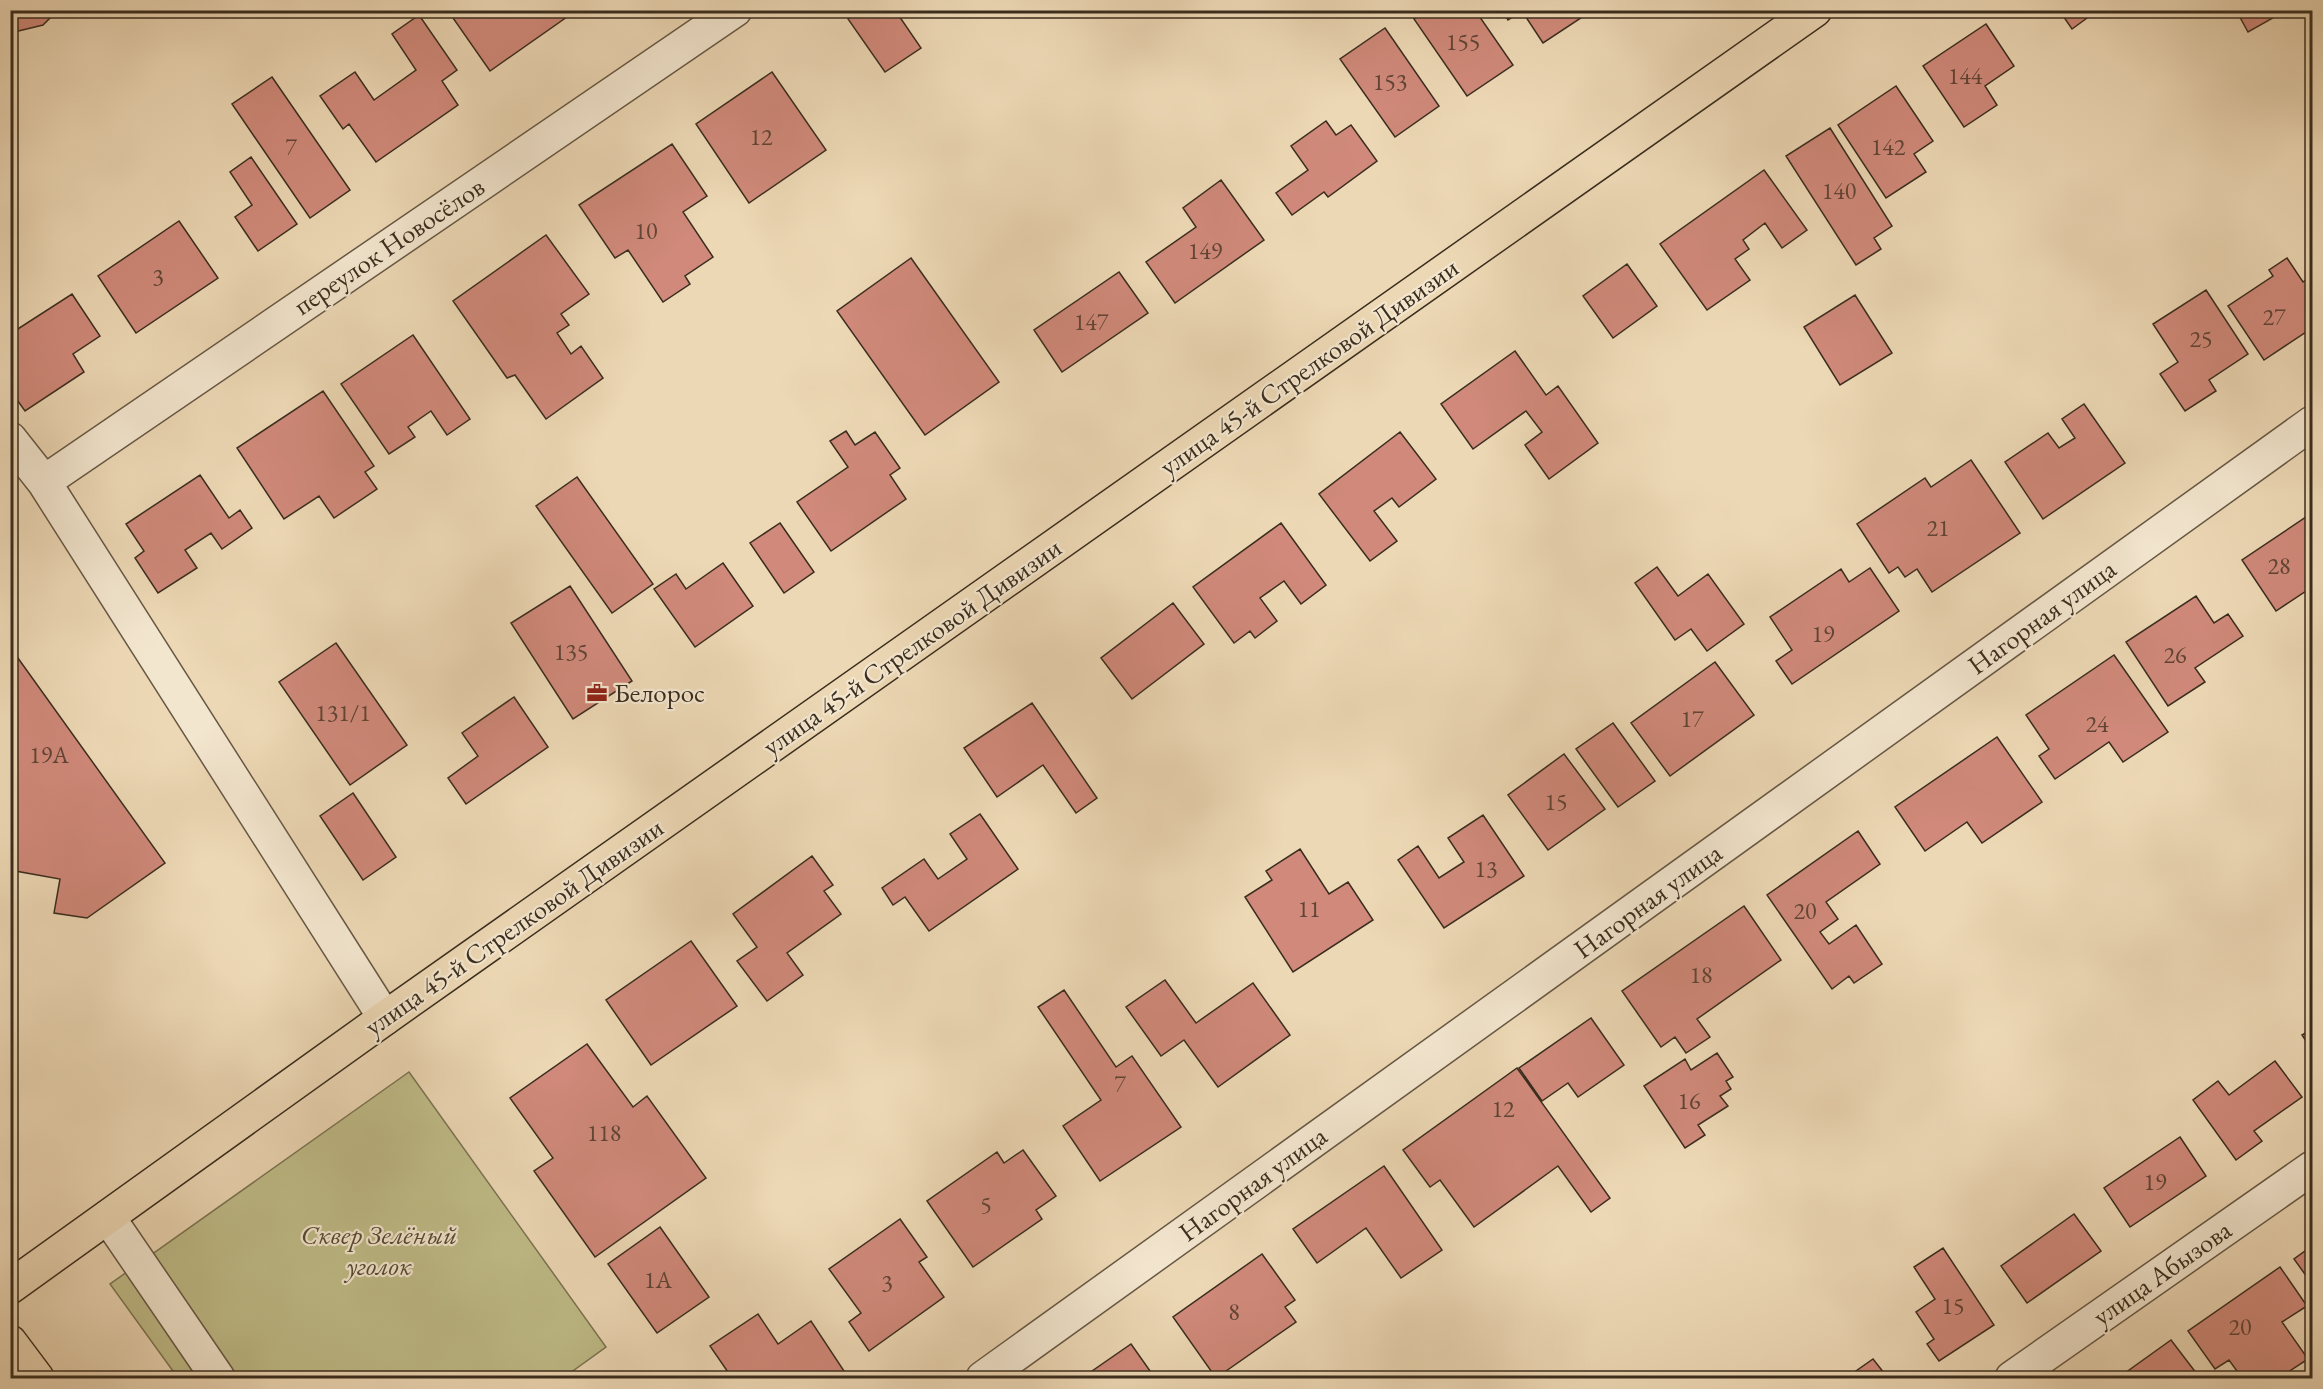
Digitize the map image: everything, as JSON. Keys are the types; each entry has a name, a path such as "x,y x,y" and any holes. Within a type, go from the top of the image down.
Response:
{"main road":[{"name":"улица 45-й Стрелковой Дивизии","path":"10,1287 385,1018 1815,10"},
{"path":"10,1342 37,1378"}],"street":[{"name":"переулок Новосёлов","path":"44,482 735,10"},
{"name":"Нагорная улица","path":"983,1378 2313,423"},
{"path":"10,439 44,482 385,1018"},
{"name":"улица Абызова","path":"2012,1378 2313,1168"},
{"path":"108,1217 218,1378"}],"green space":[{"name":"Сквер Зелёный уголок","path":"409,1072 606,1347 563,1378 178,1378 110,1284"}],"building":[{"path":"10,10 58,10 43,25 10,33"},
{"path":"464,10 573,10 574,12 490,71 453,18"},
{"path":"860,10 895,10 921,48 885,72 848,19"},
{"path":"1426,10 1475,10 1513,65 1467,96 1414,19"},
{"path":"1502,10 1593,10 1543,43 1522,11 1508,20"},
{"path":"2059,10 2098,10 2072,29"},
{"path":"2236,10 2287,10 2248,32"},
{"path":"419,15 457,70 442,81 458,105 376,162 349,124 343,129 320,96 355,72 374,100 416,70 392,34"},
{"path":"1986,24 2014,66 1985,86 1997,105 1964,127 1923,66"},
{"path":"1385,28 1439,106 1395,137 1340,59"},
{"path":"772,72 826,150 749,203 696,124"},
{"path":"272,77 350,190 310,218 232,104"},
{"path":"1896,86 1933,141 1914,154 1926,172 1886,198 1838,125"},
{"path":"1326,121 1336,135 1351,125 1377,161 1328,197 1324,192 1292,215 1276,193 1308,170 1291,146"},
{"path":"1830,128 1892,226 1874,238 1881,249 1856,265 1786,156"},
{"path":"672,144 707,196 683,212 713,257 685,276 690,284 663,302 628,250 615,258 579,205"},
{"path":"251,157 297,224 258,251 235,217 252,205 230,172"},
{"path":"1764,170 1807,230 1782,248 1765,223 1743,240 1749,249 1735,259 1750,280 1707,310 1660,244"},
{"path":"1221,180 1264,240 1175,303 1146,262 1196,227 1183,208"},
{"path":"179,221 218,278 136,333 98,276"},
{"path":"546,235 589,294 561,314 569,325 557,333 571,354 581,346 603,378 546,419 515,375 507,378 453,301"},
{"path":"911,258 999,382 925,435 837,311"},
{"path":"2287,258 2303,282 2312,275 2312,328 2264,360 2228,306 2273,276 2269,270"},
{"path":"1627,264 1657,306 1613,338 1583,296"},
{"path":"1119,272 1148,313 1062,372 1034,330"},
{"path":"2206,290 2248,354 2209,380 2216,391 2185,411 2160,374 2178,362 2153,324"},
{"path":"72,294 100,336 73,354 84,372 25,411 10,390 10,334"},
{"path":"1855,295 1892,353 1840,385 1804,327"},
{"path":"413,335 470,419 447,435 431,411 408,427 415,437 389,454 341,384"},
{"path":"1515,351 1546,395 1558,386 1598,443 1549,479 1525,445 1542,432 1526,411 1473,449 1441,404"},
{"path":"323,391 374,466 365,472 377,489 334,518 319,496 284,519 237,448"},
{"path":"2084,404 2125,463 2043,519 2005,462 2048,433 2059,448 2075,438 2062,419"},
{"path":"846,431 855,445 875,432 900,468 890,475 906,499 831,551 797,502 848,467 830,441"},
{"path":"1400,432 1436,479 1399,507 1392,498 1374,511 1397,541 1370,561 1319,494"},
{"path":"1971,460 2020,533 1932,592 1917,569 1905,577 1898,567 1889,573 1857,524 1925,478 1931,487"},
{"path":"200,475 229,518 240,510 252,528 222,549 211,533 185,550 197,568 158,593 135,558 144,551 126,524"},
{"path":"577,477 653,584 612,613 536,506"},
{"path":"2312,513 2312,572 2310,574 2312,587 2276,611 2242,560"},
{"path":"780,523 814,572 784,593 750,543"},
{"path":"1281,523 1326,585 1301,604 1284,581 1260,598 1277,621 1255,638 1250,631 1234,643 1193,587"},
{"path":"723,563 753,606 695,647 654,589 676,574 686,589"},
{"path":"1657,567 1678,596 1708,574 1744,624 1707,651 1691,629 1675,640 1635,583"},
{"path":"1870,568 1899,611 1792,684 1776,661 1792,650 1770,617 1841,569 1849,582"},
{"path":"570,586 632,681 573,719 511,623"},
{"path":"2196,596 2214,623 2228,614 2243,636 2195,668 2205,682 2168,706 2126,642"},
{"path":"1173,603 1204,644 1132,699 1101,658"},
{"path":"336,643 407,745 350,785 279,682"},
{"path":"10,647 165,863 87,918 54,913 60,879 10,870"},
{"path":"2114,655 2168,732 2123,762 2109,742 2055,779 2039,756 2049,749 2026,715"},
{"path":"1715,662 1754,715 1670,776 1631,723"},
{"path":"514,697 548,747 466,804 448,778 478,756 462,733"},
{"path":"1032,703 1097,798 1076,813 1043,765 997,797 964,748"},
{"path":"1613,723 1655,781 1618,807 1576,749"},
{"path":"1997,737 2042,802 1982,843 1967,822 1925,851 1895,807"},
{"path":"1564,754 1605,809 1548,850 1508,795"},
{"path":"353,793 396,857 363,880 320,816"},
{"path":"980,814 1018,869 929,931 905,897 893,905 882,888 924,859 938,879 967,859 950,834"},
{"path":"1483,815 1524,876 1444,928 1398,860 1418,846 1439,878 1464,862 1448,838"},
{"path":"1858,831 1880,864 1826,902 1838,919 1820,932 1829,944 1856,925 1882,964 1854,983 1849,976 1832,989 1767,895"},
{"path":"1300,849 1329,894 1348,882 1373,920 1293,972 1245,897 1272,880 1266,871"},
{"path":"812,856 833,885 824,891 841,914 787,953 803,975 767,1001 737,961 757,947 733,914"},
{"path":"1744,906 1781,960 1697,1019 1710,1037 1686,1053 1675,1037 1661,1047 1622,991"},
{"path":"691,941 737,1006 651,1065 606,1000"},
{"path":"1165,980 1196,1023 1253,983 1290,1035 1218,1087 1184,1040 1161,1056 1126,1007"},
{"path":"1064,990 1116,1067 1132,1056 1181,1127 1100,1181 1063,1126 1101,1100 1038,1007"},
{"path":"1591,1018 1624,1065 1578,1097 1568,1083 1542,1101 1519,1068"},
{"path":"2312,1029 2312,1050 2302,1035"},
{"path":"587,1044 633,1107 647,1096 706,1178 595,1257 534,1171 553,1158 510,1098"},
{"path":"1717,1053 1733,1077 1726,1081 1731,1089 1720,1096 1728,1106 1698,1125 1705,1135 1685,1148 1644,1086 1685,1059 1691,1070"},
{"path":"2275,1061 2302,1097 2254,1131 2262,1141 2236,1160 2193,1100 2218,1081 2229,1095"},
{"path":"1517,1068 1610,1198 1591,1212 1558,1166 1474,1227 1440,1180 1430,1187 1403,1150"},
{"path":"2180,1137 2206,1176 2130,1227 2104,1188"},
{"path":"1023,1150 1056,1196 1036,1210 1042,1219 973,1267 927,1201 997,1152 1004,1163"},
{"path":"1384,1166 1442,1250 1401,1278 1366,1228 1317,1263 1293,1229"},
{"path":"2074,1214 2101,1251 2027,1303 2001,1266"},
{"path":"900,1219 927,1257 919,1262 944,1297 869,1351 849,1322 861,1313 829,1269"},
{"path":"660,1227 709,1297 657,1333 608,1264"},
{"path":"2312,1246 2312,1284 2294,1259"},
{"path":"1943,1248 1994,1325 1939,1361 1927,1344 1934,1339 1916,1312 1935,1299 1914,1267"},
{"path":"1262,1254 1295,1300 1285,1307 1296,1322 1216,1378 1173,1317"},
{"path":"2280,1267 2307,1306 2282,1322 2308,1359 2279,1378 2242,1378 2229,1360 2215,1369 2188,1331"},
{"path":"758,1314 778,1344 811,1321 844,1371 833,1378 732,1378 710,1346"},
{"path":"2171,1340 2200,1378 2118,1378"},
{"path":"1131,1344 1155,1378 1082,1378"},
{"path":"1873,1359 1888,1378 1846,1378"}],"place":[{"name":"Белорос","path":"597,693"}]}
